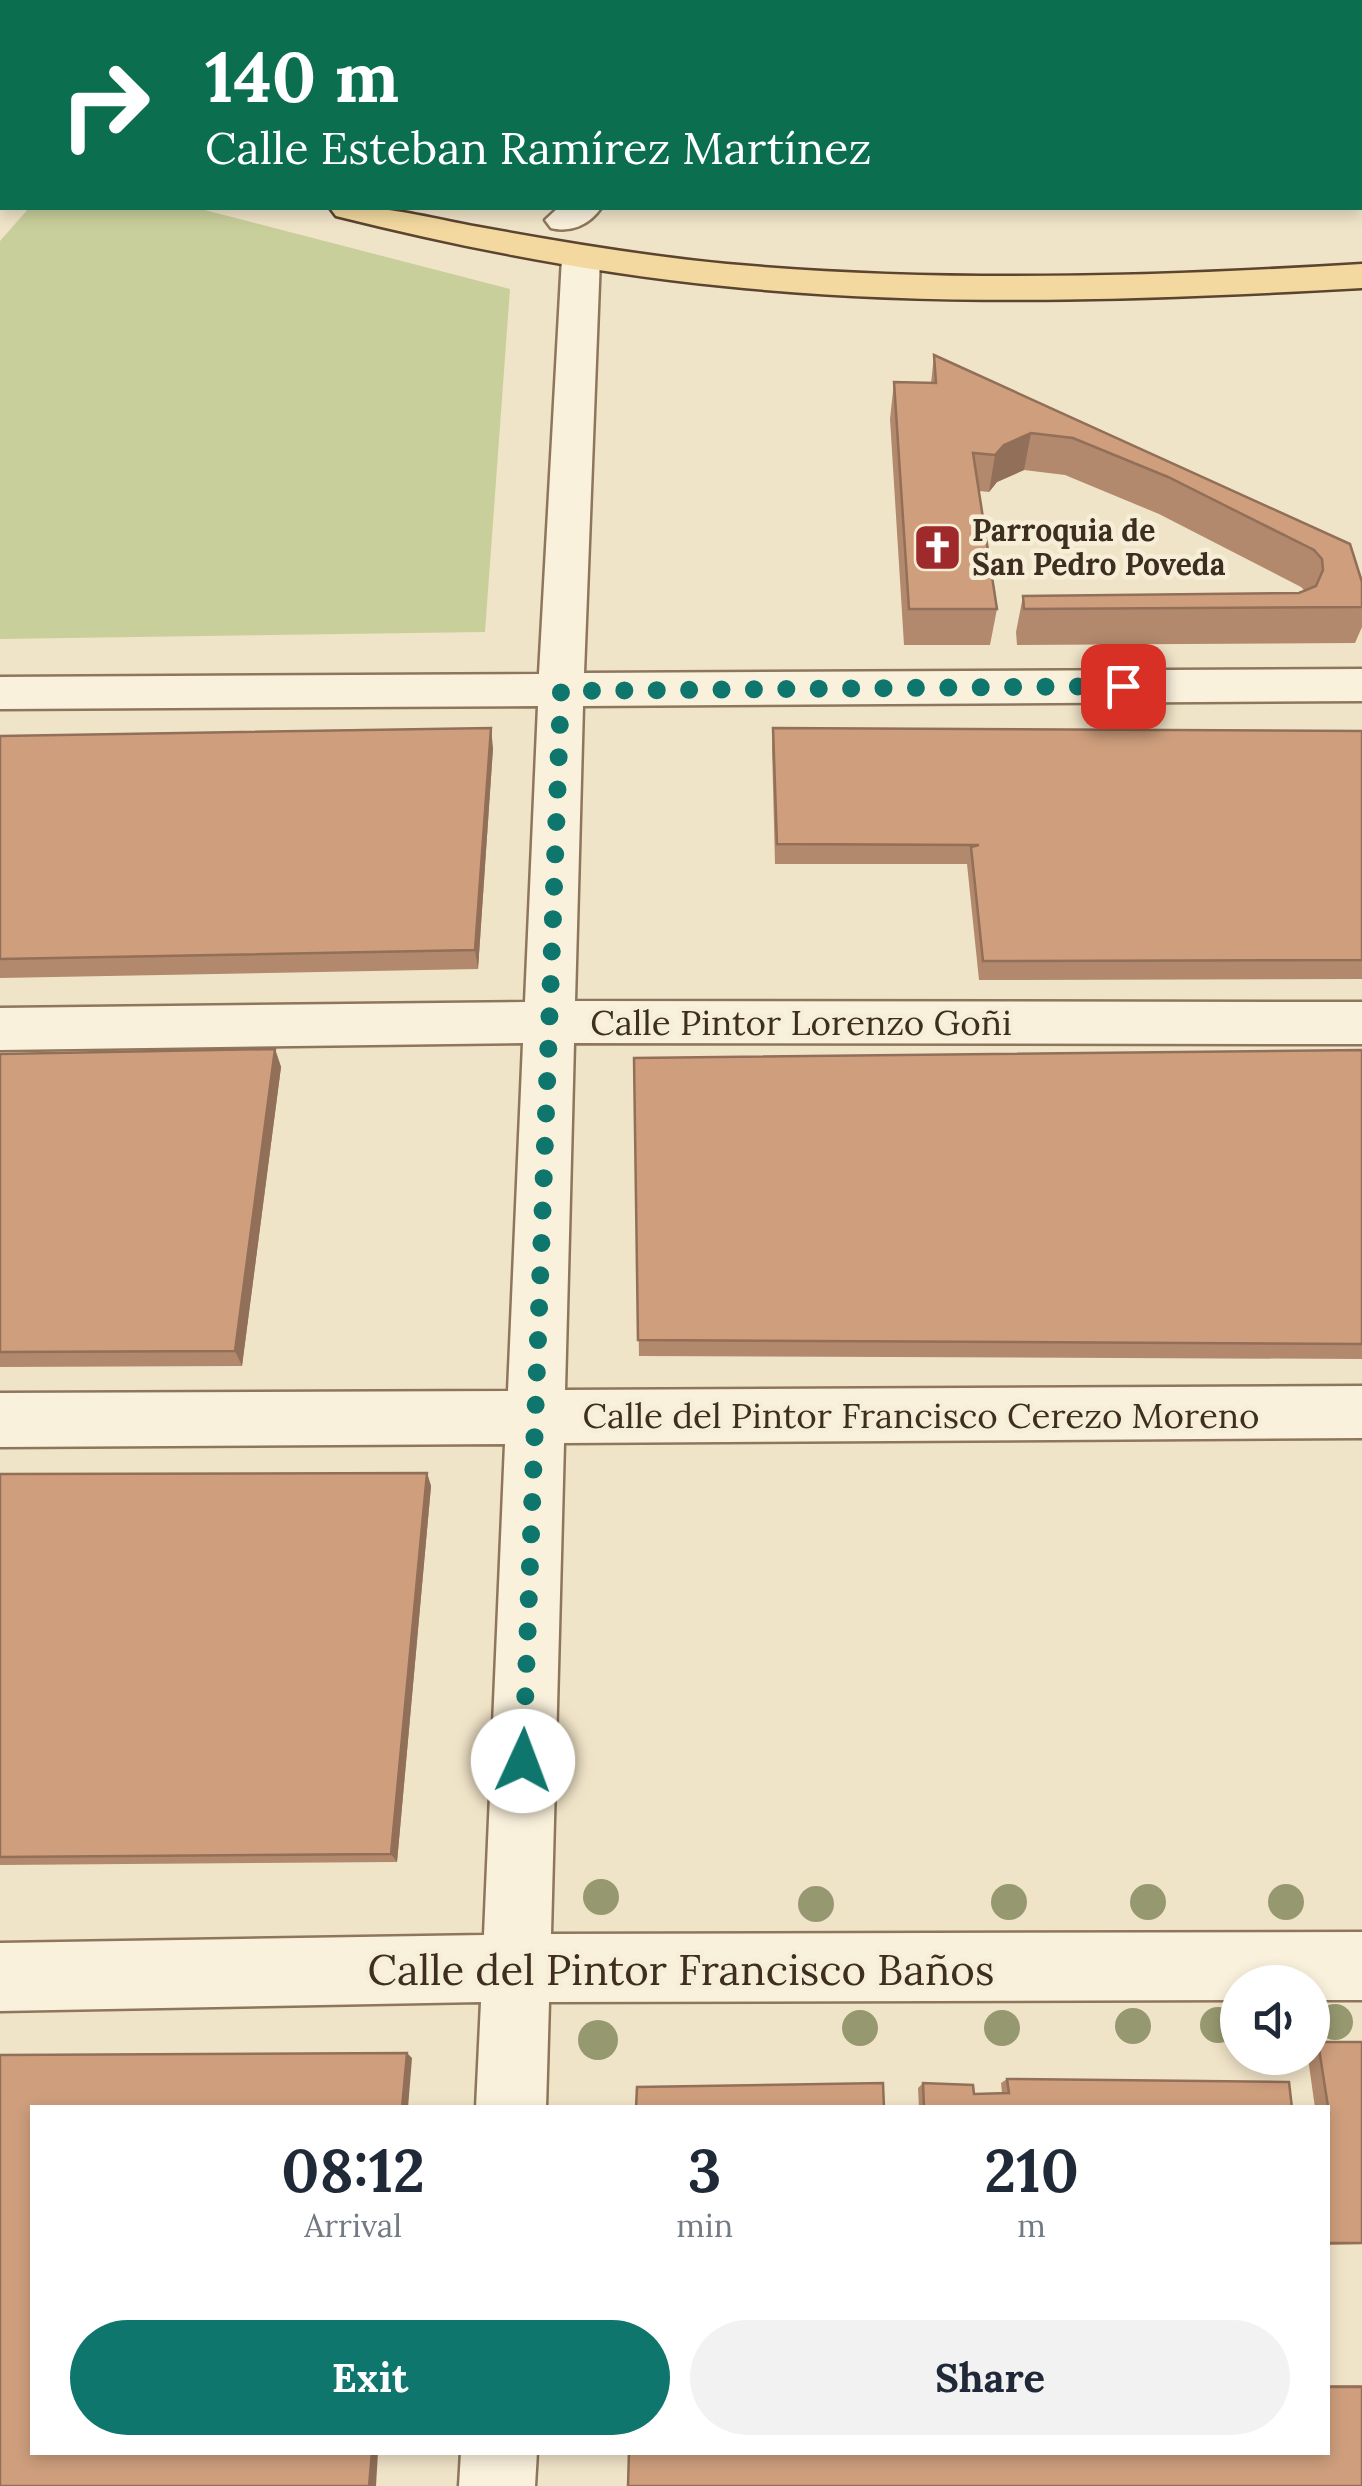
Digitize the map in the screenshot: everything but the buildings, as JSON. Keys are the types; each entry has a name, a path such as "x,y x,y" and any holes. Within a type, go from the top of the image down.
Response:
{"main road":[{"path":"357,210 488,242 576,228 693,242 960,260 1233,255 1362,246"},
{"path":"515,210 738,277 962,289 1242,284 1362,276"}],"street":[{"path":"511,2105 552,1022 576,228"},
{"path":"0,693 1362,684"},
{"name":"Calle Pintor Lorenzo Goñi","path":"0,1029 552,1022 1362,1023"},
{"name":"Calle del Pintor Francisco Cerezo Moreno","path":"0,1420 1362,1412"},
{"name":"Calle del Pintor Francisco Baños","path":"0,1977 516,1968 1362,1966"},
{"path":"498,2455 498,2486"}],"green space":[{"path":"27,210 205,210 510,289 485,632 0,639 0,241"}],"place":[{"name":"Parroquia de San Pedro Poveda","path":"937,547"}],"route":[{"path":"523,1761 561,691 1123,686"}]}
